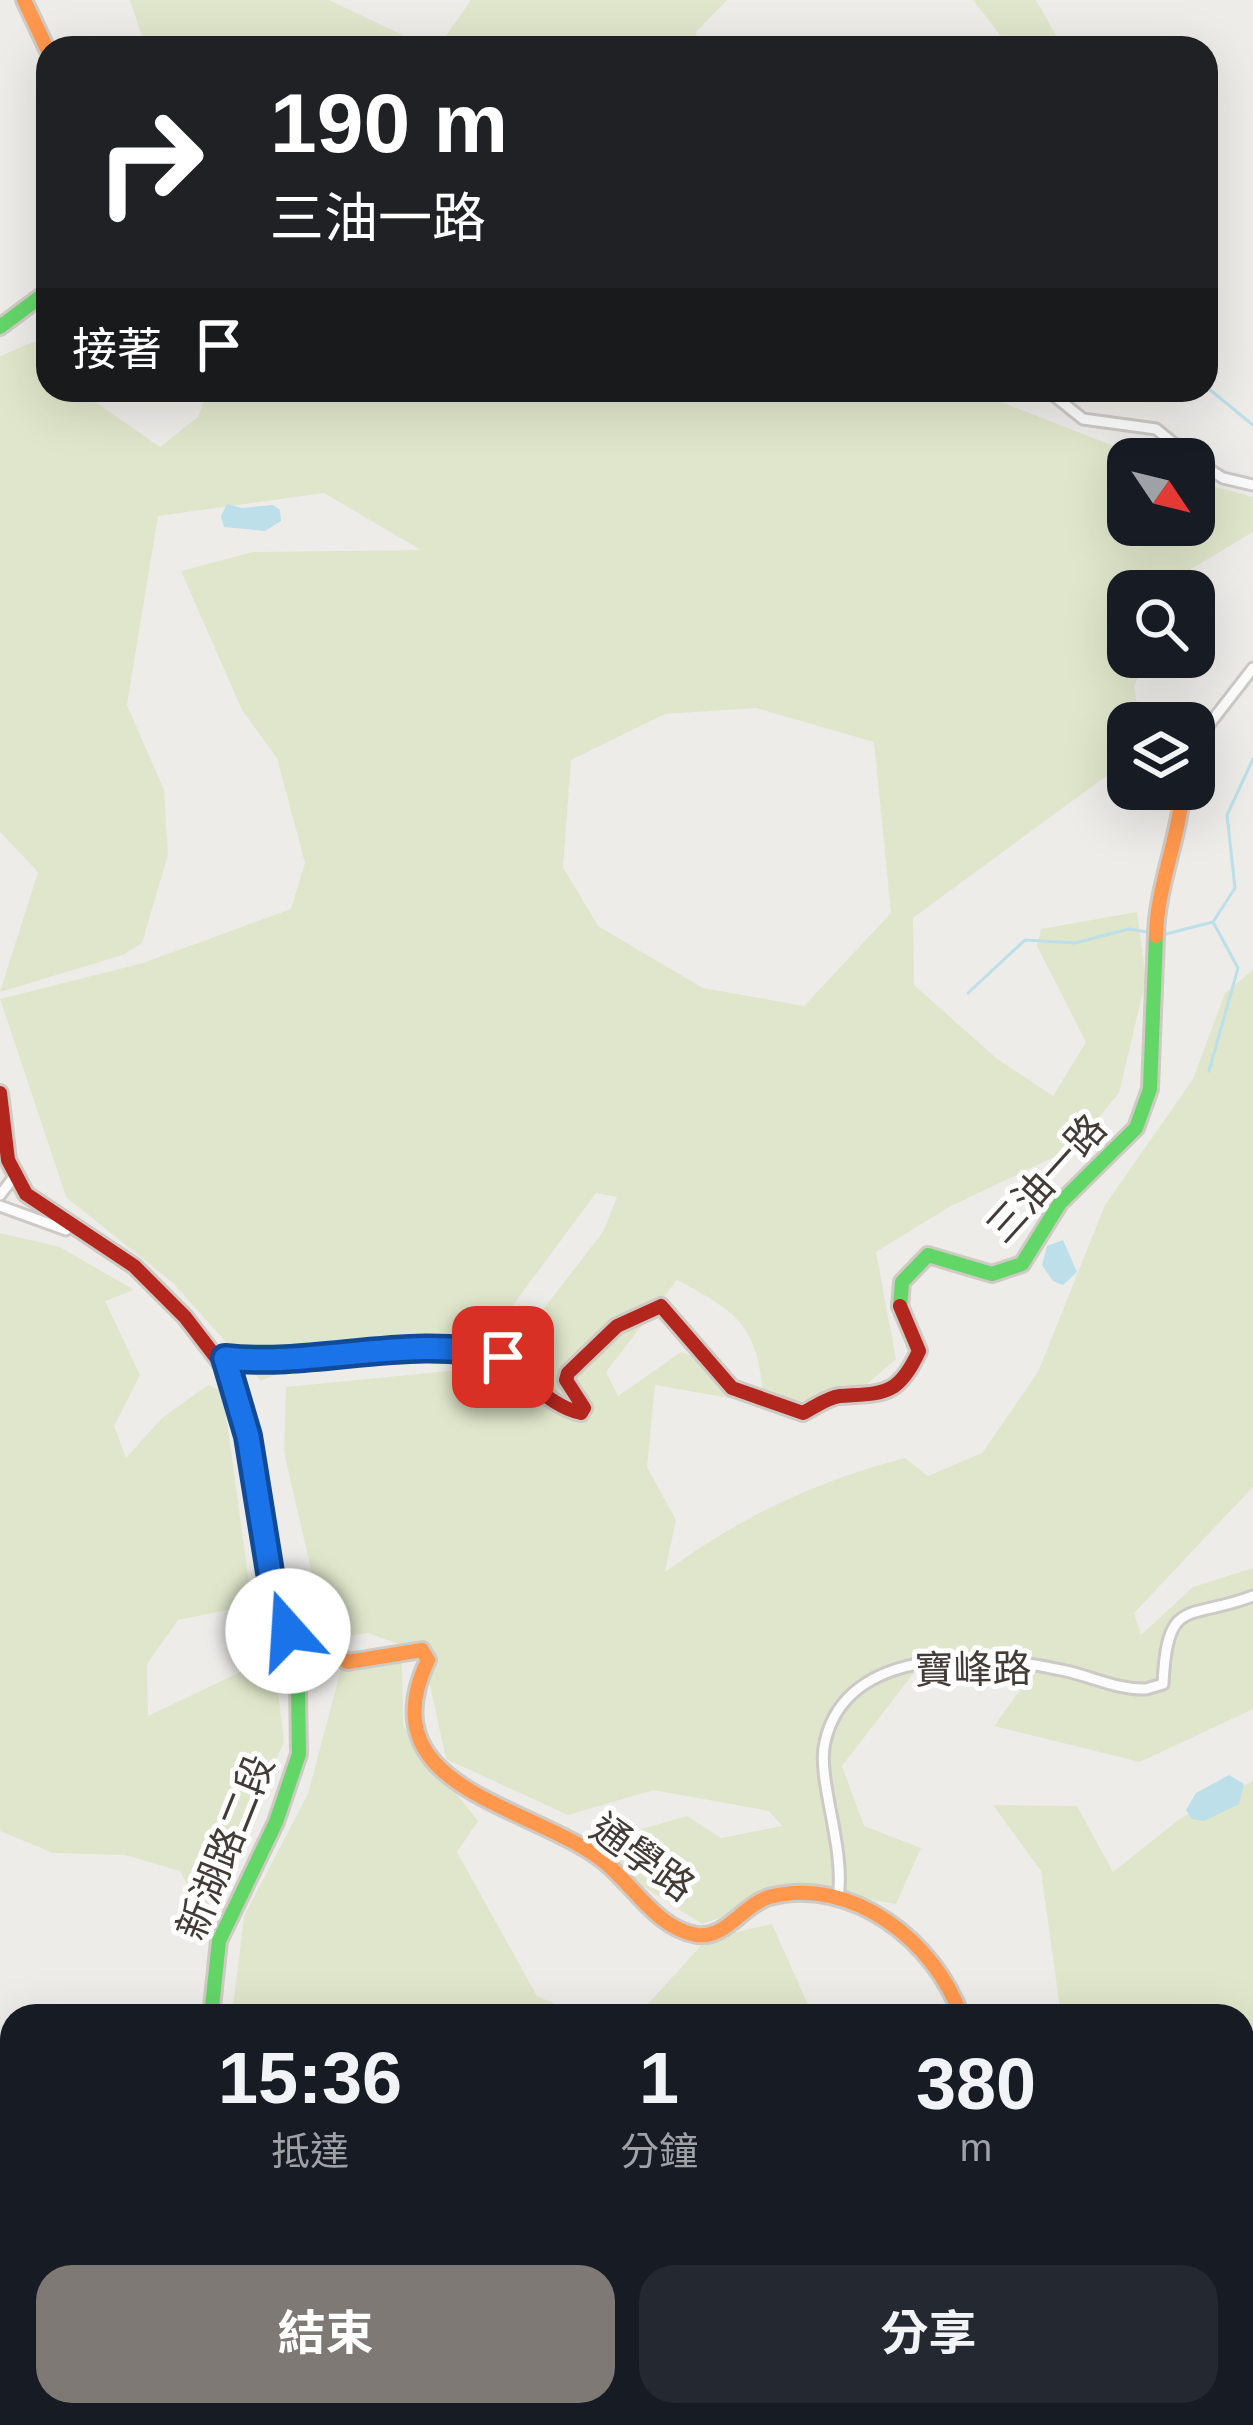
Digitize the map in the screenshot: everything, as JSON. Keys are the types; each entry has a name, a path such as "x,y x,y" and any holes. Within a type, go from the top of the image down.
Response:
{"street":[{"path":"24,0 41,36"},
{"path":"0,327 36,299"},
{"path":"1062,402 1083,419 1156,430 1166,438"},
{"path":"1215,473 1253,485"},
{"path":"1215,716 1253,668"},
{"name":"三油一路","path":"225,1358 341,1351 367,1356 422,1347 475,1350 503,1357 563,1408 581,1413 584,1408 566,1380 568,1373 617,1326 661,1306 740,1393 803,1413 838,1396 859,1402 887,1394 914,1366 919,1352 898,1302 911,1269 928,1256 955,1258 992,1274 1022,1264 1060,1203 1136,1128 1150,1089 1157,897 1180,832 1182,810"},
{"path":"0,1093 14,1177 37,1206 118,1253 225,1358"},
{"path":"0,1195 14,1177"},
{"path":"0,1206 99,1242"},
{"name":"新湖路二段","path":"212,2004 218,1936 274,1828 299,1753 300,1693 288,1631 274,1597 248,1436 225,1358"},
{"name":"寶峰路","path":"838,1898 842,1874 823,1746 833,1718 869,1678 931,1662 1006,1663 1146,1689 1163,1684 1165,1647 1176,1620 1199,1606 1228,1606 1253,1596"},
{"name":"通學路","path":"288,1631 347,1663 422,1650 428,1660 411,1708 413,1734 432,1761 511,1813 594,1853 644,1903 695,1935 710,1935 772,1896 838,1898 932,1954 959,2004"}],"green space":[{"path":"130,0 329,0 405,36 142,36"},
{"path":"471,0 727,0 697,36 446,36"},
{"path":"973,0 1036,0 1056,36 1001,36"},
{"path":"36,341 36,402 95,402 160,447 199,416 203,402 1001,402 1107,443 1107,546 1215,546 1215,487 1253,497 1253,532 1189,570 1107,570 1107,678 1138,678 1136,702 1107,702 1107,775 913,918 914,985 996,1058 1053,1096 1086,1042 1037,946 1041,929 1137,912 1146,979 1119,1093 1073,1148 949,1207 876,1252 896,1359 859,1391 764,1408 758,1360 744,1328 719,1304 677,1280 606,1372 618,1396 681,1352 723,1368 729,1398 655,1385 647,1467 676,1520 665,1572 750,1518 840,1478 905,1458 928,1476 982,1453 1038,1372 1105,1205 1193,1079 1225,993 1253,970 1253,1487 1134,1613 1141,1635 1193,1587 1253,1568 1253,1709 1140,1762 994,1726 1038,1665 923,1661 842,1766 864,1826 921,1848 896,1904 804,1889 702,1924 644,1887 594,1843 687,1816 721,1838 782,1826 769,1811 653,1790 568,1815 446,1759 423,1653 368,1633 327,1639 284,1452 286,1387 499,1366 603,1232 617,1197 596,1193 493,1332 426,1356 299,1364 261,1381 173,1283 66,1197 0,999 143,963 291,909 305,863 277,758 242,710 181,571 253,552 421,550 324,493 158,516 127,705 164,790 168,855 142,943 123,955 0,992 38,872 0,832 0,356","holes":["756,708 874,742 891,913 804,1006 703,988 598,926 563,867 571,760 665,714"]},
{"path":"0,1233 60,1247 134,1290 105,1301 140,1375 114,1426 126,1458 162,1418 208,1385 223,1392 252,1605 178,1620 147,1664 148,1716 274,1656 284,1742 205,1916 180,1871 125,1855 53,1853 0,1831"},
{"path":"402,1659 403,1726 478,1821 457,1852 537,1996 555,2004 233,2004 244,1916 308,1794 341,1669"},
{"path":"1253,1781 1253,2004 1059,2004 1041,1871 993,1805 1077,1806 1113,1872 1181,1818"},
{"path":"772,1924 808,2004 648,2004 707,1939"}],"water":[{"path":"227,504 242,508 273,505 280,510 281,521 265,531 224,527 221,516"},
{"path":"1063,1240 1077,1272 1063,1285 1053,1281 1042,1265 1047,1246"},
{"path":"1229,1775 1244,1784 1239,1804 1204,1821 1192,1819 1186,1810 1196,1793"}],"waterway":[{"path":"1218,396 1253,425"},
{"path":"1162,935 1213,922 1235,888 1227,815 1253,759"},
{"path":"1209,1071 1238,968 1213,922"},
{"path":"968,993 1025,940 1075,943 1129,929 1153,933"}],"traffic: fast":[{"path":"0,327 36,300"},
{"path":"900,1306 902,1282 928,1255 992,1274 1022,1264 1060,1203 1136,1128 1150,1089 1156,936"},
{"path":"212,2004 219,1941 276,1822 299,1754 298,1686 274,1599"}],"traffic: slow":[{"path":"24,0 41,36"},
{"path":"1156,936 1180,810"},
{"path":"288,1631 348,1662 422,1650 428,1660 415,1702 419,1736 435,1763 462,1786 598,1857 655,1913 682,1931 717,1932 769,1897 830,1896 859,1905 911,1940 932,1963 956,2004"}],"traffic: jam":[{"path":"0,1093 8,1160 26,1194 134,1266 185,1317 228,1373 248,1435 274,1599"},
{"path":"225,1358 473,1350 503,1363 554,1401 581,1413 584,1408 566,1380 568,1373 617,1326 661,1306 732,1388 803,1413 835,1397 888,1390 904,1377 919,1351 900,1306"}],"route":[{"path":"288,1631 268,1574 248,1436 225,1358 264,1360 341,1351 367,1356 422,1347 503,1357"}]}
